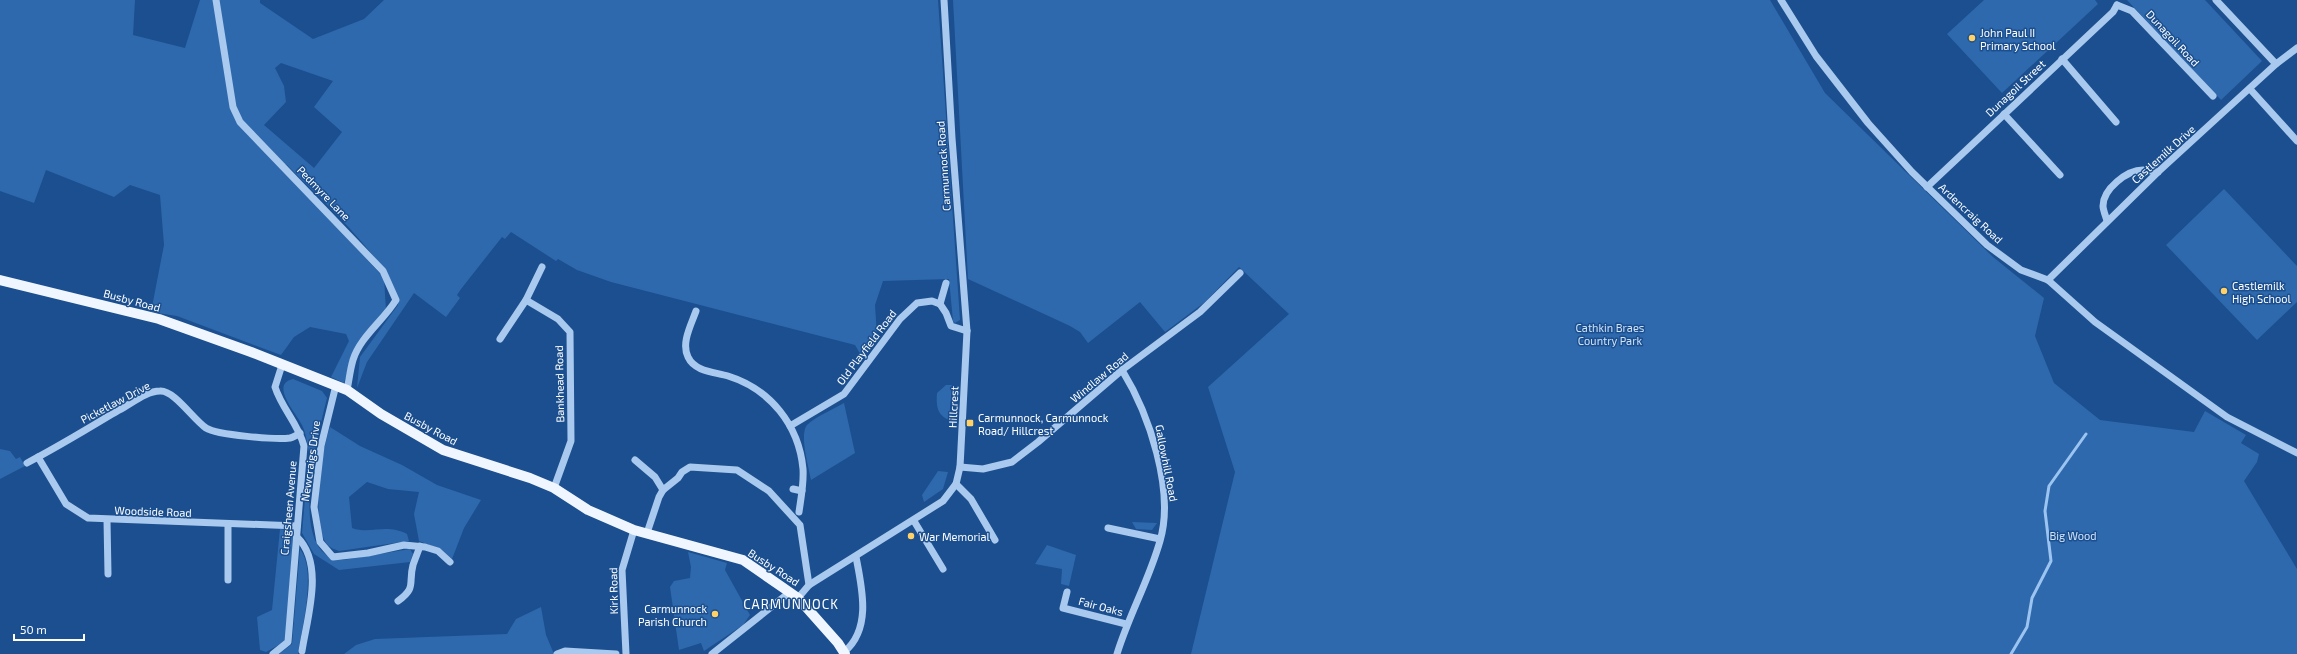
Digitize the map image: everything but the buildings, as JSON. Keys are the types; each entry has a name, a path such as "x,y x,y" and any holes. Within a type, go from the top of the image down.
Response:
{"main road":[{"name":"Busby Road","path":"0,280 159,319 251,352 347,390 382,414 443,450 530,478 554,488 588,510 634,530 743,560 794,595 845,653"}],"street":[{"name":"Pedmyre Lane","path":"216,0 233,107 240,122 384,271 396,300 388,313 367,337 353,359 347,390"},
{"name":"Carmunnock Road","path":"944,0 952,138 967,331"},
{"name":"Ardencraig Road","path":"1781,0 1816,56 1858,111 1927,187 1987,245 2021,270 2048,280 2095,322 2227,417 2297,453"},
{"path":"2216,0 2276,64"},
{"name":"Dunagoil Street","path":"1927,187 2113,12 2116,2"},
{"name":"Dunagoil Road","path":"2116,2 2132,11 2213,96"},
{"name":"Castlemilk Drive","path":"2048,280 2158,172 2276,64 2297,48"},
{"path":"2062,59 2116,122"},
{"path":"2250,89 2297,141"},
{"path":"2004,114 2060,175"},
{"path":"2107,221 2103,205 2108,192 2118,181 2131,172 2143,170 2158,172"},
{"path":"500,339 526,300 542,267"},
{"name":"Windlaw Road","path":"960,467 983,469 1012,462 1038,442 1122,370 1200,312 1240,273"},
{"path":"946,283 940,304 946,313 950,326 967,331"},
{"name":"Bankhead Road","path":"526,300 558,319 570,332 571,441 554,488"},
{"name":"Old Playfield Road","path":"790,426 844,394 909,309 917,303 926,301 940,304"},
{"path":"696,311 686,342 685,350 688,359 703,370 727,376 759,389 771,400 790,426 802,459 802,491 799,512"},
{"path":"686,316 693,319"},
{"name":"Hillcrest","path":"856,557 943,501 956,484 960,467 967,331"},
{"name":"Craigsheen Avenue","path":"273,654 288,642 304,446 300,432 275,387 282,365"},
{"name":"Gallowhill Road","path":"1117,654 1126,624 1146,582 1160,540 1166,502 1150,426 1137,394 1122,370"},
{"name":"Newcraigs Drive","path":"336,385 321,446 314,507 320,542 333,557 368,553 404,545 420,546 438,551 450,562"},
{"name":"Picketlaw Drive","path":"27,463 137,400 159,391 166,391 173,395 186,410 207,428 235,435 279,439 292,438 300,432"},
{"name":"Woodside Road","path":"38,457 66,504 82,516 107,520 297,526"},
{"path":"635,460 655,477 663,490"},
{"path":"647,533 651,518 663,490 678,478 682,472 690,467 737,470 769,491 800,526 810,585"},
{"path":"956,484 971,499 995,540"},
{"path":"793,489 802,491"},
{"path":"107,520 108,574"},
{"path":"914,521 943,569"},
{"path":"228,525 228,580"},
{"path":"1108,528 1160,540"},
{"name":"Kirk Road","path":"626,654 622,570 634,530"},
{"path":"297,537 301,541 311,564 313,590 302,651"},
{"path":"398,601 407,594 412,586 413,565 420,546"},
{"path":"712,654 794,595 856,557 863,601 862,616 858,635 851,647 845,653"},
{"name":"Fair Oaks","path":"1067,592 1063,608 1126,624"},
{"path":"557,654 565,651 616,654"}],"green space":[{"path":"0,0 135,0 133,35 185,48 200,0 260,0 260,3 313,39 364,19 384,0 938,0 960,320 955,323 953,321 949,279 883,281 875,305 877,336 862,357 855,345 611,282 577,270 558,259 556,261 511,232 505,239 502,237 461,289 457,295 460,298 446,317 414,293 367,362 357,388 360,357 398,305 395,290 385,272 353,232 287,165 278,163 384,278 386,310 348,369 344,383 331,377 349,341 346,334 310,327 294,337 281,355 177,316 151,312 164,245 160,195 130,185 114,197 46,170 34,203 0,191","holes":["281,63 333,81 314,107 342,132 314,168 264,125 286,102 284,86 275,68"]},
{"name":"Cathkin Braes Country Park","path":"953,0 1770,0 1825,93 1993,257 2044,298 2035,336 2054,383 2100,420 2194,432 2205,411 2246,435 2241,443 2259,454 2257,462 2244,481 2297,569 2297,654 1191,654 1235,472 1208,387 1289,314 1239,267 1205,302 1165,332 1140,302 1088,343 1080,332 1070,326 968,279"},
{"path":"1984,0 2095,0 2098,4 2002,93 1947,34"},
{"path":"2127,0 2205,0 2262,61 2221,100"},
{"name":"Castlemilk High School","path":"2224,189 2297,266 2297,302 2257,340 2166,245"},
{"path":"293,379 322,391 327,398 313,463 310,491 310,517 314,538 325,554 343,560 410,549 413,554 410,562 339,570 314,554 302,533 309,452 303,428 284,393 286,382"},
{"path":"946,385 952,385 949,420 942,416 938,410 937,402 937,393"},
{"path":"844,403 855,453 811,480 804,443 805,429 807,425 815,419"},
{"path":"330,427 360,446 402,465 437,485 481,500 464,528 452,559 442,550 419,541 414,514 419,492 388,489 367,482 349,497 352,528 359,530 392,529 407,534 409,541 339,551 326,543 321,532 318,503 323,453"},
{"path":"0,449 10,451 16,459 20,457 25,466 0,479"},
{"path":"938,471 948,472 943,489 924,502 922,495"},
{"path":"1132,522 1157,523 1152,530 1136,529"},
{"path":"280,529 290,531 293,537 286,641 266,652 260,650 257,617 272,610"},
{"path":"1047,545 1076,555 1069,586 1061,584 1062,569 1035,564"},
{"path":"300,549 305,558 308,585 305,615 298,654 279,654 292,644"},
{"path":"688,552 727,563 725,570 750,615 743,625 704,651 701,643 679,650 670,587 674,581 690,578 691,567"},
{"path":"541,607 546,635 554,654 344,654 356,645 375,639 507,634 516,619"}],"waterway":[{"path":"2011,654 2027,627 2032,598 2051,561 2045,511 2049,486 2086,434"}],"place":[{"name":"John Paul II Primary School","path":"1972,38"},
{"name":"Castlemilk High School","path":"2224,291"},
{"name":"Carmunnock, Carmunnock Road/ Hillcrest","path":"970,423"},
{"name":"War Memorial","path":"911,536"},
{"name":"Carmunnock Parish Church","path":"715,614"}],"district":[{"name":"CARMUNNOCK","path":"791,604"}],"park label":[{"name":"Big Wood","path":"2073,535"}]}
